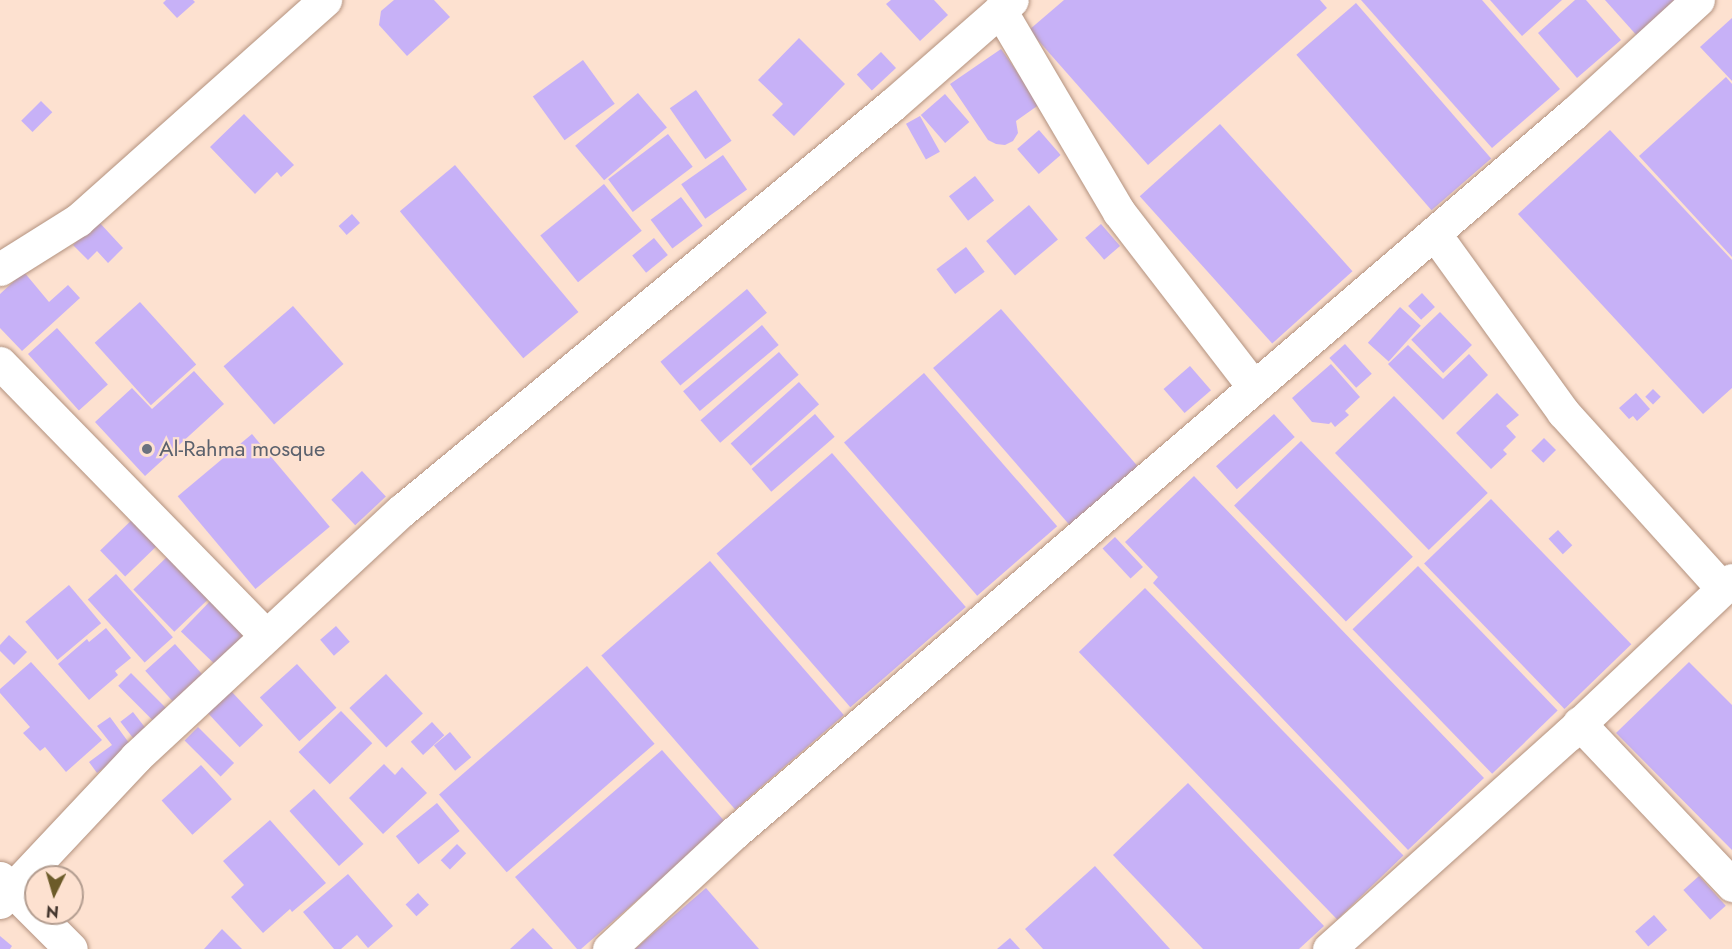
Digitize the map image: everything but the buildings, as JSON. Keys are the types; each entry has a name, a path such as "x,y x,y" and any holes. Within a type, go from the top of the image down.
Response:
{"street":[{"path":"0,269 78,220 325,0"},
{"path":"609,949 734,832 1573,114 1698,0"},
{"path":"70,949 4,890 136,757 401,511 892,105 1006,5 1119,212 1254,387"},
{"path":"1329,949 1580,723 1727,584 1563,412 1434,233"},
{"path":"0,363 265,635"},
{"path":"1580,723 1732,885"}],"place":[{"name":"Al-Rahma mosque","path":"147,449"}]}
